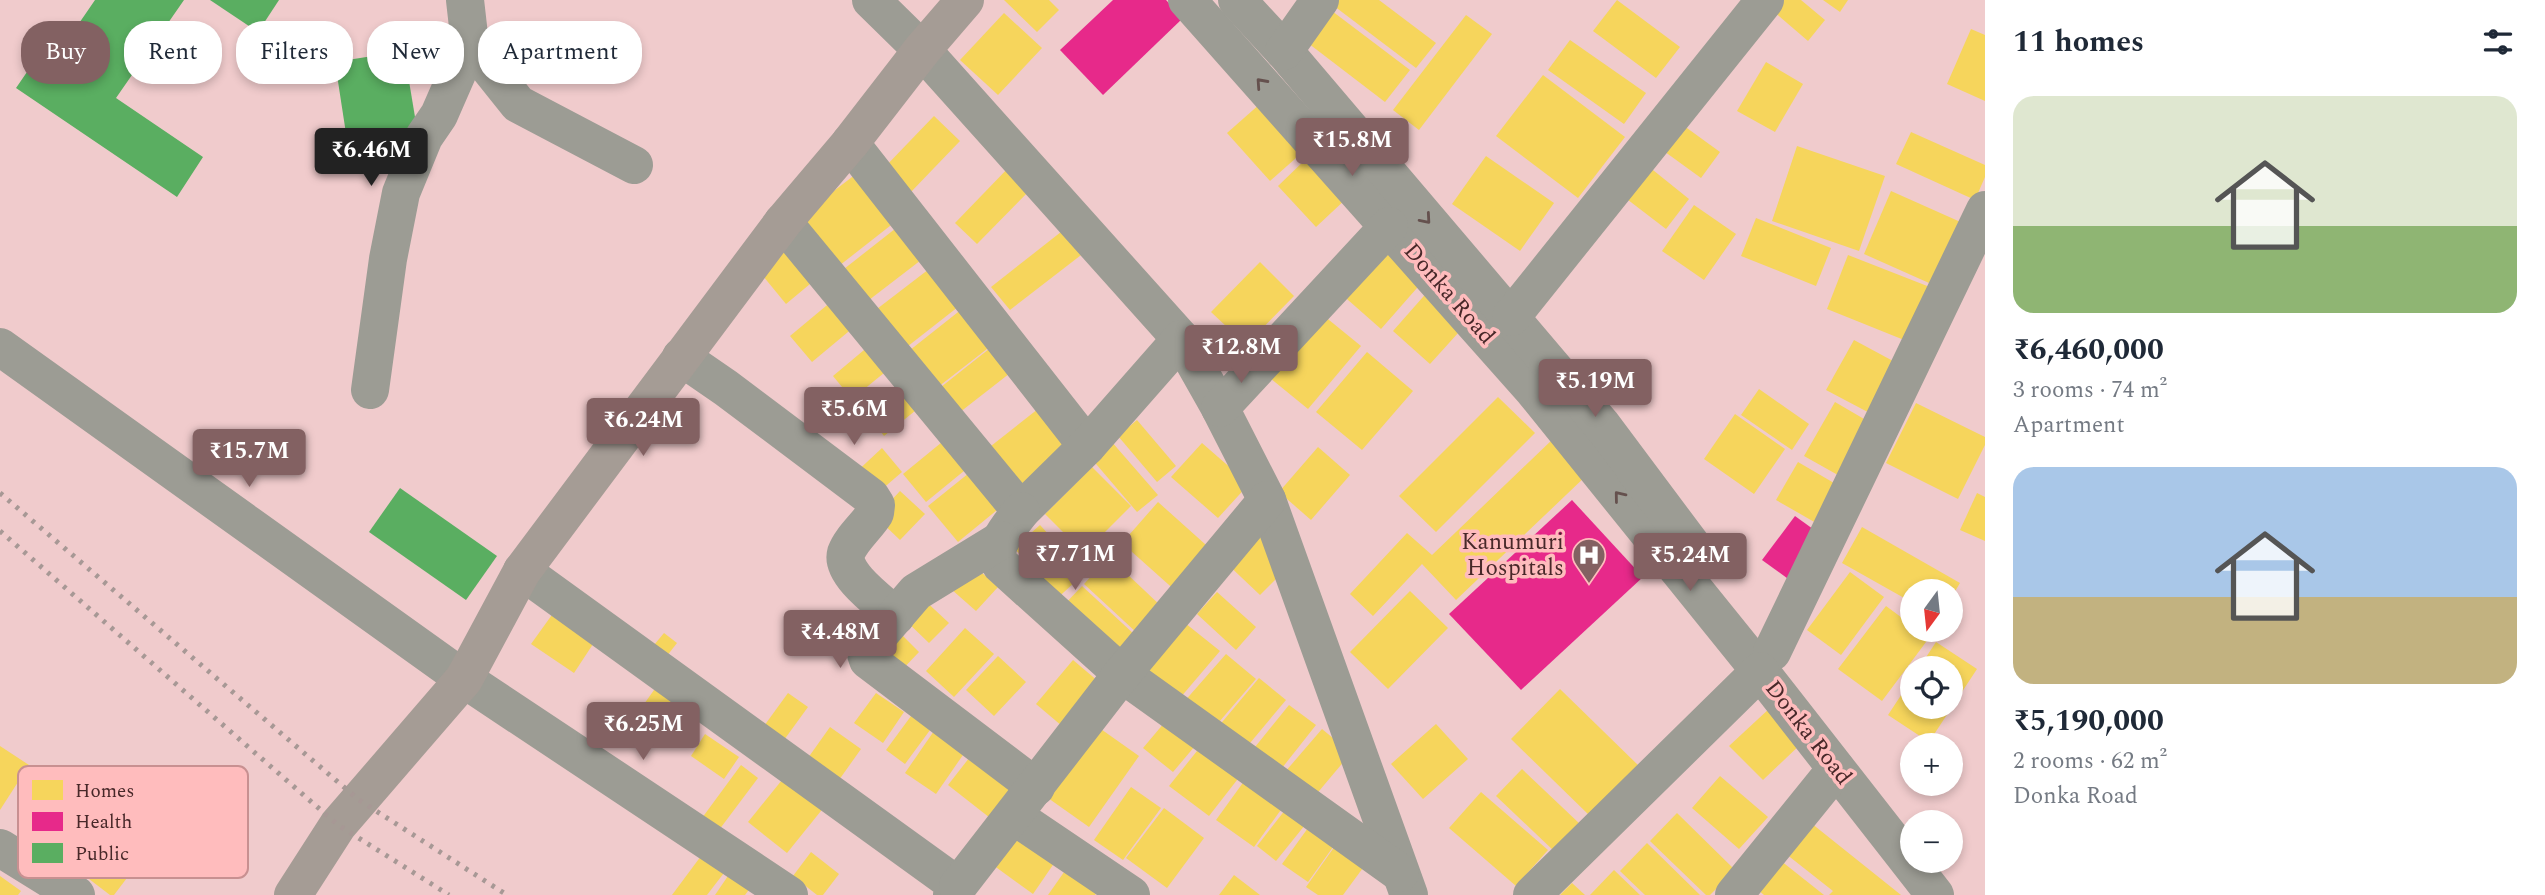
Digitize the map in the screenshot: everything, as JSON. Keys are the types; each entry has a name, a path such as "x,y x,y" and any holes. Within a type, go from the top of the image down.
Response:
{"main road":[{"path":"293,895 338,825 464,679 522,571 783,222 965,0"}],"street":[{"path":"370,390 388,259 401,193 424,137 439,116 470,44 465,0"},
{"path":"871,0 922,50 1181,339 1220,408 1266,500 1404,884"},
{"name":"Donka Road","path":"1187,0 1534,391 1900,820"},
{"name":"Donka Road","path":"1237,0 1284,51 1601,424 1766,661 1836,769 1934,895"},
{"path":"1284,51 1320,0"},
{"path":"1511,317 1765,0"},
{"path":"470,44 518,104 634,165"},
{"path":"850,143 1087,446"},
{"path":"1532,895 1766,661 1985,210"},
{"path":"783,222 1011,525"},
{"path":"1220,408 1389,226"},
{"path":"1131,895 868,660 866,654 916,592 1011,525 1087,446 1181,339"},
{"path":"0,347 464,679 789,895"},
{"path":"681,358 726,388 871,497 876,505 875,513 846,554 846,564 853,577 896,616"},
{"path":"522,571 955,890 1122,674 1266,500"},
{"path":"1011,525 996,550 996,557 1001,565 1122,674 1404,884"},
{"path":"1734,895 1836,769"},
{"path":"0,848 18,859"},
{"path":"1943,873 1960,895"},
{"path":"49,878 76,895"}],"building: Homes":[{"path":"1004,0 1049,0 1059,10 1037,32"},
{"path":"1339,0 1379,0 1436,43 1416,68 1334,6"},
{"path":"1617,0 1680,47 1656,78 1593,31"},
{"path":"1781,0 1801,0 1825,20 1808,41 1772,10"},
{"path":"1823,0 1848,0 1840,12"},
{"path":"1328,8 1410,70 1385,102 1304,40"},
{"path":"1004,13 1042,48 998,95 960,60"},
{"path":"1466,15 1492,34 1419,130 1393,110"},
{"path":"1971,29 1985,35 1985,101 1947,84"},
{"path":"1570,40 1646,93 1624,124 1548,70"},
{"path":"1766,62 1803,84 1775,132 1737,111"},
{"path":"1543,75 1625,137 1578,198 1496,136"},
{"path":"1261,103 1304,151 1270,181 1227,133"},
{"path":"934,116 960,141 909,194 883,169"},
{"path":"1680,123 1720,152 1701,178 1661,149"},
{"path":"1911,132 1985,165 1985,177 1975,200 1896,164"},
{"path":"1797,146 1885,176 1859,251 1772,221"},
{"path":"1486,156 1554,203 1520,251 1452,204"},
{"path":"1308,157 1347,198 1316,227 1278,186"},
{"path":"1643,162 1689,199 1666,229 1619,193"},
{"path":"1012,164 1034,186 977,244 955,223"},
{"path":"856,174 895,222 835,269 796,220"},
{"path":"1891,191 1965,224 1938,287 1864,254"},
{"path":"1694,205 1736,234 1704,280 1662,251"},
{"path":"1756,218 1831,248 1816,286 1741,256"},
{"path":"900,225 925,257 869,300 844,269"},
{"path":"1066,228 1085,252 1010,310 991,287"},
{"path":"795,241 822,274 786,304 759,271"},
{"path":"1382,243 1424,280 1381,329 1339,292"},
{"path":"1848,255 1940,291 1919,346 1827,309"},
{"path":"1260,262 1294,296 1246,345 1211,312"},
{"path":"933,266 963,303 903,350 873,312"},
{"path":"1430,289 1468,322 1430,364 1393,331"},
{"path":"832,301 854,327 812,362 790,336"},
{"path":"967,305 996,342 929,394 900,358"},
{"path":"1318,311 1361,346 1308,409 1265,374"},
{"path":"876,340 895,364 852,399 833,376"},
{"path":"1854,340 1906,368 1879,418 1826,390"},
{"path":"994,345 1014,370 955,416 936,391"},
{"path":"1367,352 1413,391 1362,450 1316,412"},
{"path":"906,378 926,402 884,436 865,411"},
{"path":"1759,389 1809,424 1792,450 1741,415"},
{"path":"1498,397 1535,433 1436,532 1399,496"},
{"path":"1835,402 1876,426 1845,479 1804,456"},
{"path":"1916,403 1985,437 1985,445 1958,499 1886,463"},
{"path":"1043,405 1077,449 1026,489 991,446"},
{"path":"1735,414 1785,449 1754,494 1704,459"},
{"path":"1137,420 1176,466 1157,482 1118,436"},
{"path":"947,438 970,466 926,502 903,474"},
{"path":"1554,438 1588,474 1456,600 1422,564 1373,616 1350,594 1407,533 1432,555"},
{"path":"1111,441 1158,495 1137,512 1091,458"},
{"path":"1202,443 1249,484 1218,518 1171,477"},
{"path":"1318,447 1350,475 1311,520 1279,492"},
{"path":"882,448 902,472 873,497 852,476"},
{"path":"1798,462 1846,490 1823,527 1776,500"},
{"path":"979,465 1008,501 958,542 928,506"},
{"path":"1092,467 1131,506 1084,553 1045,514"},
{"path":"900,491 925,514 900,540 876,517"},
{"path":"1977,493 1985,497 1985,541 1960,530"},
{"path":"1158,502 1215,553 1178,593 1122,543"},
{"path":"1040,525 1060,547 1034,570 1014,548"},
{"path":"1254,525 1283,572 1260,595 1222,559"},
{"path":"1862,527 1953,579 1900,579 1900,596 1842,563"},
{"path":"1066,550 1087,571 1052,603 1032,581"},
{"path":"1109,557 1162,607 1137,633 1084,584"},
{"path":"973,565 998,587 976,611 951,589"},
{"path":"1850,572 1884,597 1841,655 1807,630"},
{"path":"1082,586 1135,635 1117,654 1064,605"},
{"path":"1410,591 1448,628 1388,689 1350,652"},
{"path":"1217,592 1256,627 1236,650 1197,614"},
{"path":"920,596 949,623 929,643 901,616"},
{"path":"1886,606 1900,616 1900,642 1926,642 1916,656 1900,656 1900,677 1882,701 1838,669"},
{"path":"554,612 595,641 574,673 531,644"},
{"path":"1185,623 1220,651 1180,698 1146,670"},
{"path":"965,628 994,654 954,697 926,671"},
{"path":"664,633 677,643 663,661 649,651"},
{"path":"900,633 919,652 899,673 879,654"},
{"path":"1936,642 1957,656 1927,656"},
{"path":"1226,654 1256,679 1213,729 1183,703"},
{"path":"998,656 1026,682 994,716 966,690"},
{"path":"1073,660 1099,682 1062,726 1036,704"},
{"path":"1963,660 1977,669 1963,690"},
{"path":"1259,678 1286,700 1245,749 1218,727"},
{"path":"659,683 699,713 677,743 637,714"},
{"path":"1560,689 1640,767 1591,817 1511,739"},
{"path":"788,693 808,707 784,740 764,726"},
{"path":"876,693 904,712 883,743 854,723"},
{"path":"1900,697 1900,719 1944,719 1935,733 1915,733 1888,715"},
{"path":"1289,705 1316,725 1282,768 1255,747"},
{"path":"1771,707 1803,742 1763,780 1729,746"},
{"path":"914,712 933,726 905,764 886,750"},
{"path":"1170,716 1200,740 1173,772 1143,748"},
{"path":"1436,724 1468,759 1423,799 1391,764"},
{"path":"830,727 861,749 834,787 803,765"},
{"path":"1098,727 1139,756 1089,827 1048,798"},
{"path":"1322,729 1351,753 1314,797 1285,772"},
{"path":"934,731 965,752 936,794 905,773"},
{"path":"705,734 739,757 724,779 691,756"},
{"path":"1205,741 1244,771 1209,816 1169,786"},
{"path":"0,746 29,765 18,766 18,782 0,810"},
{"path":"973,753 1024,793 999,825 948,785"},
{"path":"741,765 758,778 719,830 702,818"},
{"path":"1522,769 1581,825 1555,852 1496,796"},
{"path":"790,770 829,801 787,853 748,822"},
{"path":"1250,773 1288,800 1254,847 1216,820"},
{"path":"1720,776 1768,817 1739,849 1692,808"},
{"path":"1131,787 1161,808 1123,860 1094,840"},
{"path":"1481,792 1548,850 1516,886 1449,828"},
{"path":"1289,805 1309,820 1276,861 1257,846"},
{"path":"1164,808 1204,838 1167,888 1126,858"},
{"path":"1677,813 1735,870 1710,895 1706,895 1650,841"},
{"path":"1806,819 1901,895 1829,895 1833,891 1781,850"},
{"path":"1313,821 1338,840 1308,882 1282,864"},
{"path":"1017,831 1057,859 1033,894 993,865"},
{"path":"1342,836 1371,857 1343,895 1318,895 1306,887"},
{"path":"1647,843 1700,895 1645,895 1620,871"},
{"path":"704,852 727,869 707,895 672,895"},
{"path":"811,852 839,874 823,895 817,895 793,876"},
{"path":"1775,856 1824,895 1764,895 1752,885"},
{"path":"1069,865 1101,887 1095,895 1048,895"},
{"path":"1614,870 1640,895 1590,895"},
{"path":"730,873 751,887 745,895 715,895"},
{"path":"1234,875 1260,895 1219,895"},
{"path":"0,876 21,891 18,895 0,895"},
{"path":"88,878 127,878 114,895 110,895"},
{"path":"1572,883 1585,895 1560,895"}],"building: Health":[{"path":"1113,0 1166,0 1183,18 1103,95 1060,50"},
{"path":"1572,500 1643,577 1521,690 1449,614"},
{"path":"1795,516 1824,537 1791,581 1762,560"}],"building: Public":[{"path":"95,0 184,0 169,21 124,21 126,84 116,98 203,157 177,197 16,88 21,81 21,84 110,84 110,21 81,21"},
{"path":"210,0 279,0 265,21 242,21"},
{"path":"367,57 367,84 410,84 417,129 347,140 338,84 353,84 353,59"},
{"path":"400,488 497,556 466,600 369,532"}],"railway":[{"path":"0,493 359,800 507,895"},
{"path":"0,531 338,825 449,895"}],"place":[{"name":"Kanumuri Hospitals","path":"1589,585"}]}
